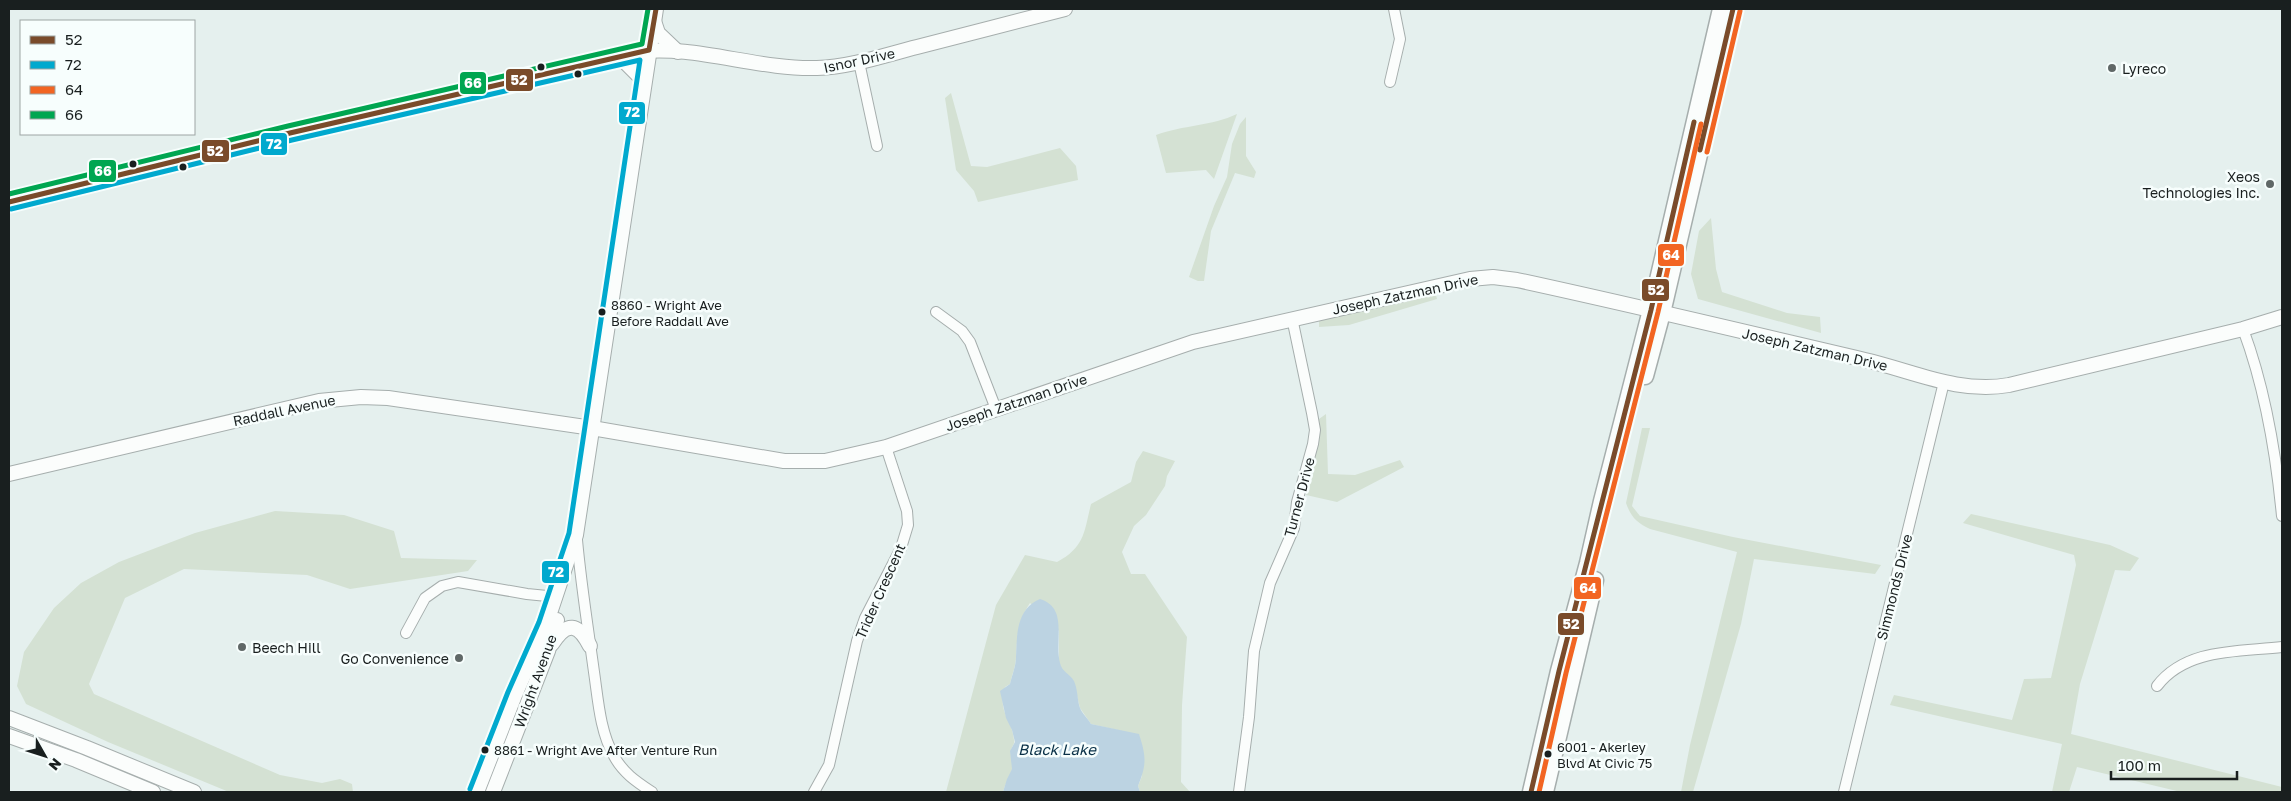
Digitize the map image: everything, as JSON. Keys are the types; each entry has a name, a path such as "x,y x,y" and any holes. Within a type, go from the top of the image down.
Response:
{"main road":[{"path":"1544,792 1657,312 1721,9"},
{"path":"1531,792 1559,670 1588,563 1602,501 1657,312 1733,9"}],"street":[{"name":"Isnor Drive","path":"9,202 649,50 678,52 790,68 818,68 859,62 1065,9"},
{"path":"1390,82 1400,39 1394,9"},
{"path":"655,15 658,33 678,52"},
{"name":"Wright Avenue","path":"477,792 515,695 557,597 576,535 655,15"},
{"path":"610,58 624,61 644,81"},
{"path":"859,62 877,146"},
{"name":"Joseph Zatzman Drive","path":"592,428 784,461 825,461 886,447 1193,342 1470,279 1493,277 1524,282 1863,359 1944,382 1976,388 1999,387 2243,329 2282,317"},
{"path":"936,312 962,331 970,342 996,409"},
{"name":"Turner Drive","path":"1239,792 1249,717 1254,651 1270,583 1294,528 1297,502 1315,430 1292,318"},
{"path":"2243,329 2257,372 2278,475 2282,516"},
{"name":"Simmonds Drive","path":"1844,792 1944,382"},
{"name":"Raddall Avenue","path":"9,474 318,401 340,398 388,398 592,428"},
{"name":"Trider Crescent","path":"814,792 829,765 857,641 865,618 901,548 908,525 907,512 886,447"},
{"path":"576,535 590,646 601,716 608,744 626,772 652,792"},
{"path":"406,633 425,598 442,586 458,582 527,594 557,597"},
{"name":"Wright Avenue","path":"493,792 548,651 560,609 557,597"},
{"path":"548,651 560,631 568,628 576,628 583,633 590,646"},
{"path":"2157,686 2176,668 2199,656 2282,647"},
{"path":"515,695 521,701 523,716"},
{"path":"9,718 194,792"},
{"path":"9,736 76,760 154,792"}],"green space":[{"path":"951,93 971,166 987,167 1060,148 1076,166 1078,180 978,202 974,191 956,170 945,98"},
{"path":"1237,114 1214,179 1206,170 1166,173 1156,135 1218,121"},
{"path":"1246,117 1246,156 1256,172 1254,178 1235,173 1211,231 1204,281 1198,281 1189,277 1214,206 1227,177 1232,144 1240,124"},
{"path":"1711,218 1716,269 1722,292 1787,313 1820,317 1821,333 1698,299 1691,274 1699,231"},
{"path":"1435,291 1437,299 1349,325 1319,327 1319,320"},
{"path":"1326,414 1328,474 1355,475 1400,460 1404,467 1337,502 1306,495 1313,475 1319,419"},
{"path":"1642,428 1650,428 1632,506 1640,516 1733,537 1881,565 1875,574 1754,559 1741,624 1693,792 1681,792 1690,745 1737,552 1650,529 1632,516 1626,503"},
{"path":"1143,451 1175,461 1167,476 1165,486 1146,515 1134,526 1122,552 1131,574 1145,574 1187,637 1182,705 1181,782 1190,792 1140,792 1138,786 1142,776 1139,735 1091,724 1080,708 1073,680 1062,670 1059,662 1059,631 1030,603 1021,622 1015,667 1010,684 1005,687 1003,696 1004,709 1013,732 1014,741 1011,751 1012,770 1003,792 946,792 996,605 1025,555 1057,562 1073,551 1085,531 1091,504 1131,482 1136,462"},
{"path":"275,511 344,515 394,531 401,558 477,560 468,571 350,589 307,575 184,569 125,598 89,684 94,694 280,775 322,783 340,779 352,784 353,792 229,792 108,742 26,704 17,686 24,652 54,608 81,583 119,562 195,533"},
{"path":"1971,514 2110,545 2139,558 2130,571 2115,570 2080,684 2071,734 2282,787 2282,792 2181,792 2077,767 2069,792 2052,792 2062,744 1890,705 1894,695 2012,720 2024,679 2051,678 2076,565 2074,555 1963,523"}],"water":[{"name":"Black Lake","path":"1040,599 1049,603 1055,610 1059,626 1060,663 1062,669 1074,681 1080,708 1091,724 1139,734 1144,760 1143,772 1138,786 1140,792 1003,792 1012,769 1010,751 1015,742 1006,718 1000,691 1010,684 1015,664 1019,624 1022,616 1032,603"}],"transit line":[{"name":"66","path":"9,194 288,126 642,44 648,9"},
{"name":"52","path":"9,202 290,133 649,50 656,9"},
{"name":"52","path":"1700,150 1733,9"},
{"name":"64","path":"1707,152 1740,11"},
{"name":"72","path":"11,209 292,140 640,60 569,533 539,622 508,692 470,789"},
{"name":"52","path":"1531,792 1559,671 1651,310 1694,122"},
{"name":"64","path":"1539,792 1566,673 1658,312 1701,124"}],"place":[{"name":"Lyreco","path":"2112,68"},
{"name":"Xeos Technologies Inc.","path":"2270,184"},
{"name":"8860 - Wright Ave Before Raddall Ave","path":"602,312"},
{"name":"Beech Hill","path":"242,647"},
{"name":"Go Convenience","path":"459,658"},
{"name":"8861 - Wright Ave After Venture Run","path":"485,750"},
{"name":"6001 - Akerley Blvd At Civic 75","path":"1548,754"}]}
